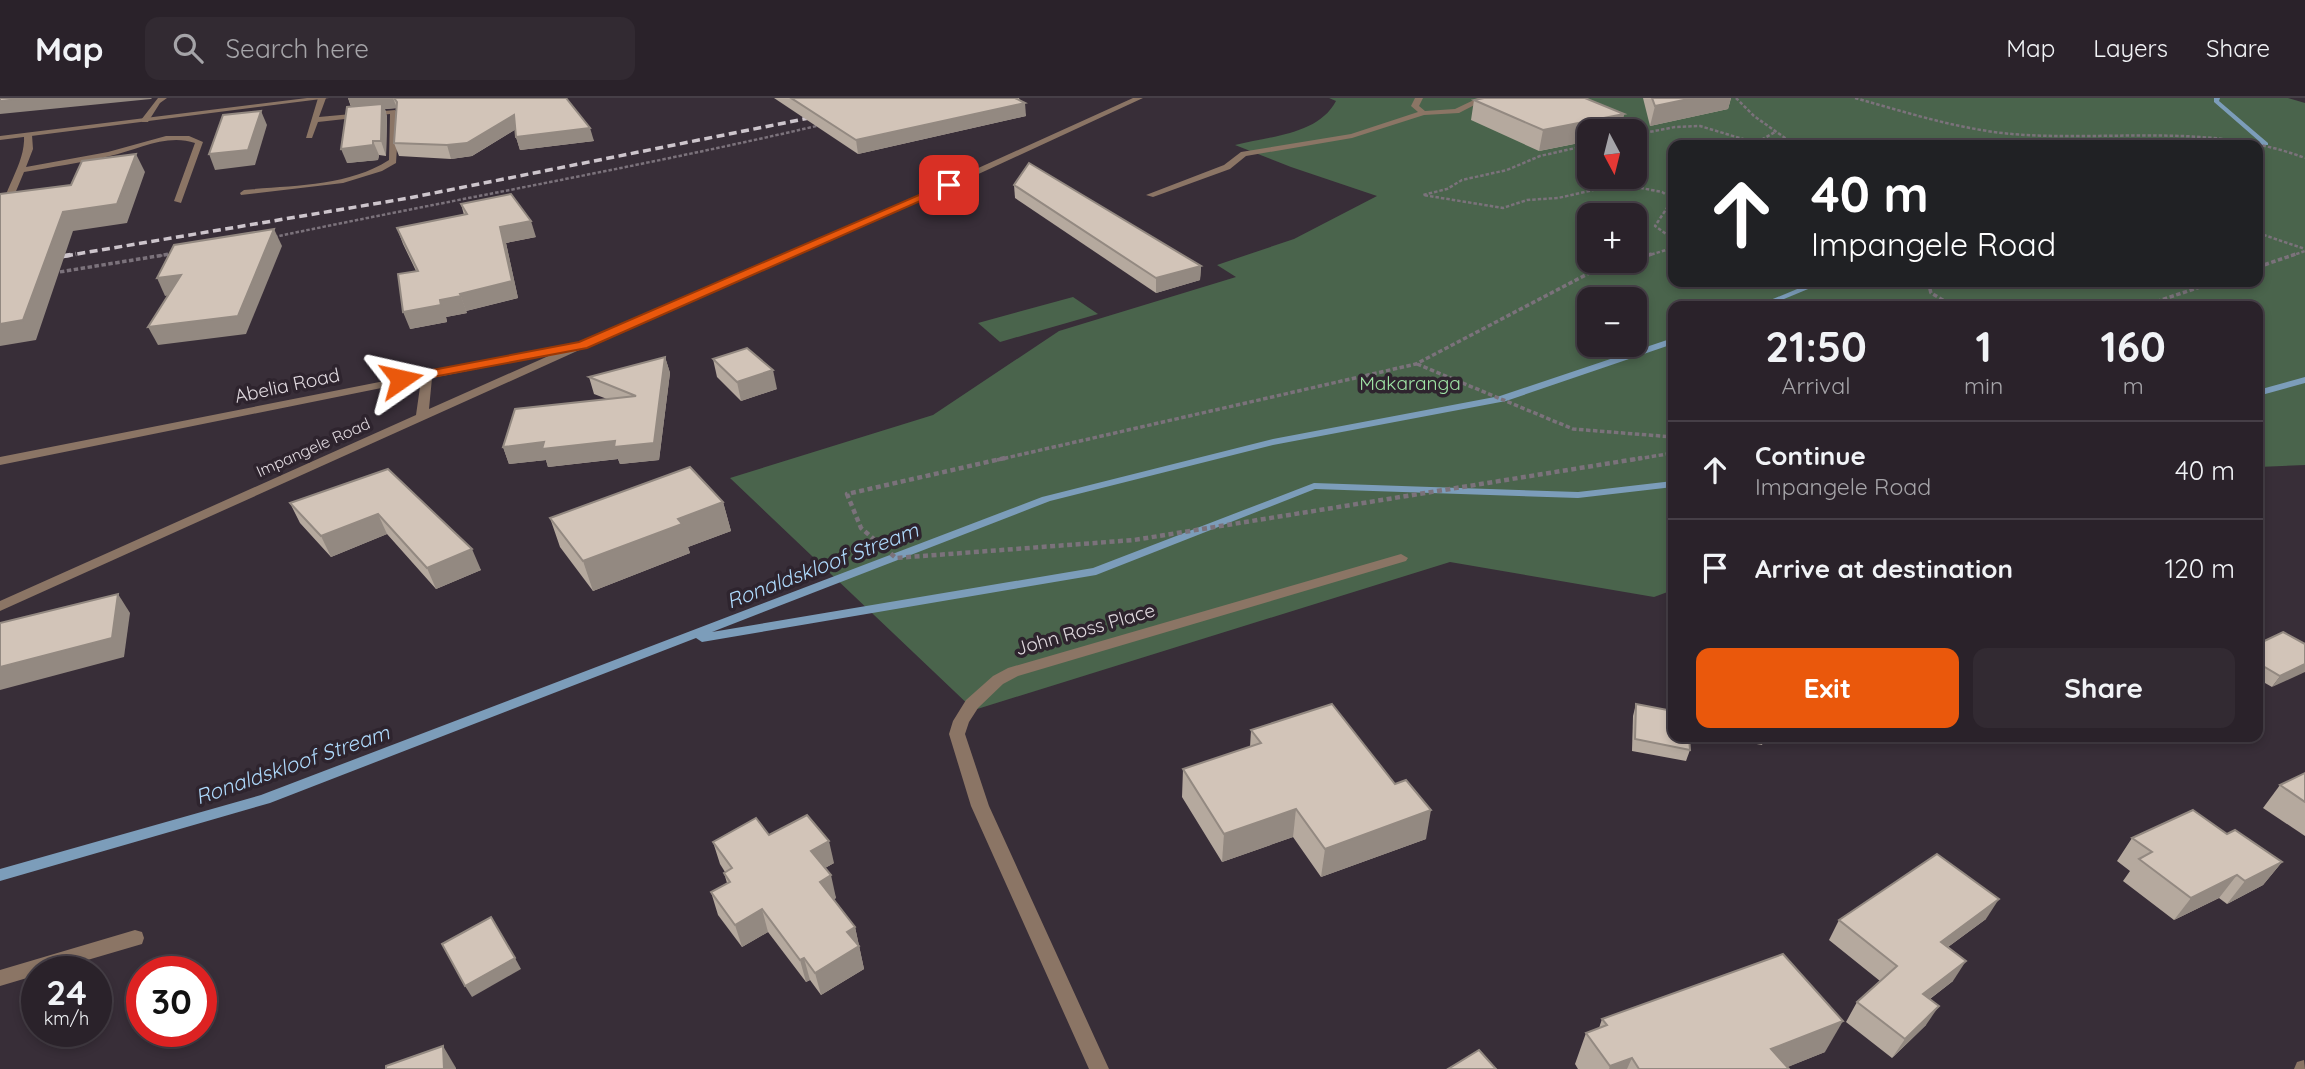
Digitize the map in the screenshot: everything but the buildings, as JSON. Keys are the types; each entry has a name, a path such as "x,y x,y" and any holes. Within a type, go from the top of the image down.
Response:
{"street":[{"path":"145,120 157,102 163,98"},
{"path":"0,138 324,98 309,136"},
{"name":"Impangele Road","path":"0,606 422,416 773,264 1139,98"},
{"path":"1419,98 1415,106 1423,113"},
{"path":"1150,195 1222,169 1244,154 1352,136 1423,113 1456,111 1484,98"},
{"path":"244,192 339,181 384,168 393,160 395,115 392,112 316,120"},
{"path":"0,220 29,149 28,135"},
{"path":"21,170 109,154 169,139 192,138 199,142 178,201"},
{"name":"Abelia Road","path":"0,461 583,345"},
{"path":"422,416 427,374"},
{"name":"John Ross Place","path":"1100,1069 980,806 957,734 961,721 986,690 1013,672 1401,558"},
{"path":"0,978 135,938"}],"path":[{"path":"1736,98 1787,140"},
{"path":"1855,98 1954,126 2000,133 2055,137 2224,140"},
{"path":"267,239 479,194 726,147 830,123"},
{"path":"1647,132 1668,127 1697,126 1730,134 1739,140"},
{"path":"1764,140 1775,132"},
{"path":"2263,144 2305,158"},
{"path":"1577,148 1539,156 1507,170 1462,180 1447,189 1423,195 1499,208 1527,200 1558,198 1592,189"},
{"path":"1647,187 1668,196"},
{"path":"1668,206 1655,226 1668,235"},
{"path":"2263,235 2305,250"},
{"path":"1647,255 1668,249"},
{"path":"2263,265 2305,250"},
{"path":"41,275 179,253"},
{"path":"1590,273 1416,364 847,494 861,528 896,558 991,550 1044,549 1134,540 1668,454"},
{"path":"1929,287 1931,293 1945,301"},
{"path":"2158,301 2200,287"},
{"path":"1416,364 1573,429 1668,438"}],"green space":[{"name":"Makaranga","path":"1329,98 2288,98 2305,103 2305,465 2263,467 2263,301 1668,301 1668,592 1654,597 1450,562 974,710 730,478 933,415 1059,331 1236,277 1217,265 1294,239 1377,196 1235,145 1292,132 1318,121 1336,101"},
{"path":"1073,297 1098,314 1000,342 978,323"}],"waterway":[{"name":"Ronaldskloof Stream","path":"2217,98 2216,101 2261,140"},
{"name":"Ronaldskloof Stream","path":"2263,141 2266,144 2263,144"},
{"name":"Ronaldskloof Stream","path":"1773,301 1808,287"},
{"name":"Ronaldskloof Stream","path":"0,875 265,799 1046,499 1273,442 1502,399 1668,343"},
{"path":"2263,392 2305,380"},
{"path":"702,638 1096,571 1314,486 1578,495 1668,485"}],"railway":[{"path":"65,256 409,198 824,115"},
{"path":"46,259 76,254"}],"route":[{"path":"401,379 583,345 949,185"}]}
